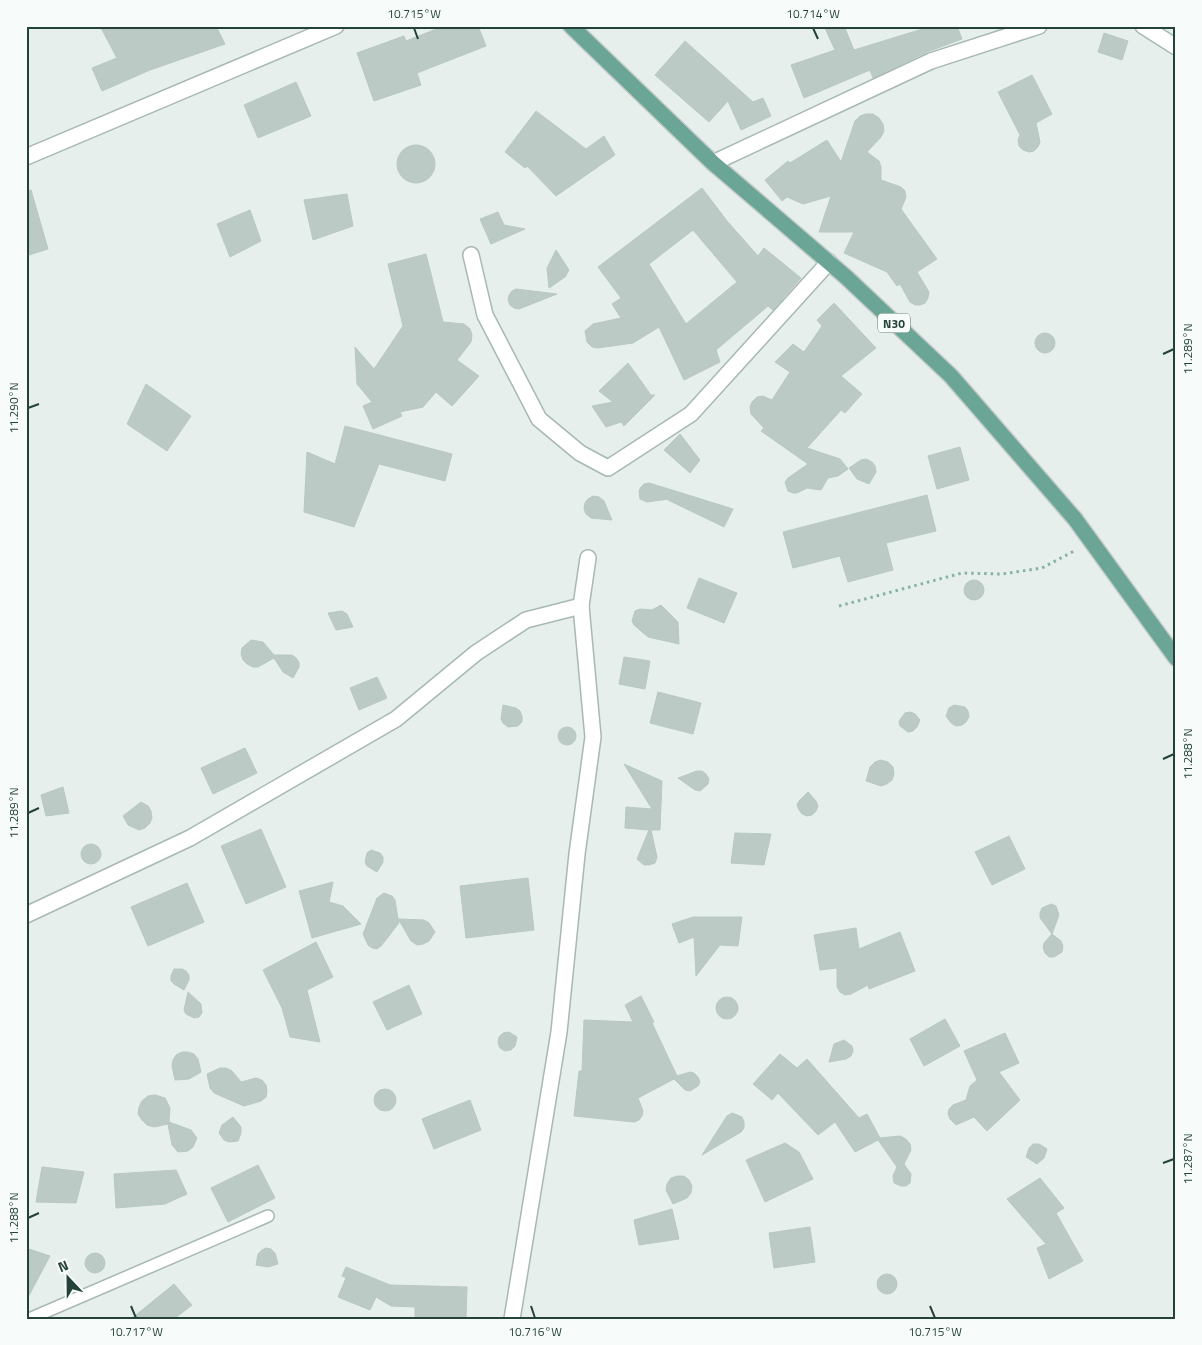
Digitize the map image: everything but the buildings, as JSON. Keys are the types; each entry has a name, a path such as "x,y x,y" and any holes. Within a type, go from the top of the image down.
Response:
{"main road":[{"name":"N30","path":"571,26 713,163 829,262 951,376 1075,519 1176,658"}],"street":[{"path":"26,157 336,26"},
{"path":"713,163 931,61 1039,26"},
{"path":"1143,26 1176,47"},
{"path":"471,255 485,315 539,419 580,453 608,468 691,414 829,262"},
{"path":"512,1319 559,1032 577,854 593,737 581,606 588,558"},
{"path":"26,915 190,838 396,719 476,653 526,620 581,606"}],"lane":[{"path":"29,1319 268,1216"}],"path":[{"path":"840,606 962,573 1002,574 1042,568 1092,542"}]}
